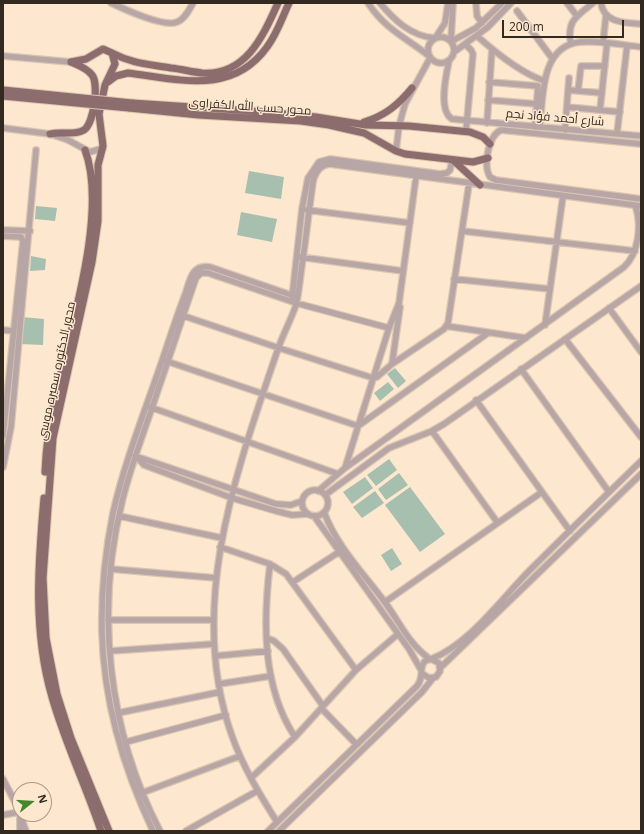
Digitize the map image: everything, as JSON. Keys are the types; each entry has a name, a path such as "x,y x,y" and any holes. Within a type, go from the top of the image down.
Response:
{"main road":[{"path":"71,62 86,59 100,50 105,50 129,61 202,73 228,68 245,58 258,44 278,3"},
{"path":"106,83 123,74 205,81 232,76 249,66 266,48 289,3"},
{"name":"محور الدكتوره سميره موسى","path":"109,831 71,738 56,688 46,638 43,578 53,438 92,262 98,221 98,165 103,148 99,117 106,83 115,67 115,61 112,53"},
{"path":"122,59 120,66 123,74"},
{"path":"50,134 80,132 88,126 91,120 95,82 88,71 71,62"},
{"path":"359,124 385,114 397,105 412,88"},
{"name":"محور حسب الله الكفراوى","path":"3,90 199,115 301,121 329,125 364,133 396,151 453,161 476,162 488,158"},
{"name":"محور حسب الله الكفراوى","path":"3,96 130,106 302,115 359,124 466,131 480,135 490,144"},
{"name":"محور الدكتوره سميره موسى","path":"85,150 90,162 92,178 91,221 82,282 53,404 48,437 38,600 40,639 52,696 65,739 102,831"},
{"path":"453,161 480,185"}],"street":[{"path":"111,3 122,5 171,24 181,20 193,3"},
{"path":"368,3 391,30 441,64 449,61 454,52 477,36 511,3"},
{"path":"380,3 392,16 410,30 424,37 446,37 451,41"},
{"path":"396,151 399,126 405,104 412,88 424,72 430,57 428,45 435,38 445,23 448,3"},
{"path":"453,3 451,41 454,52"},
{"path":"476,3 477,16 482,23"},
{"path":"451,41 482,23 502,3"},
{"path":"567,3 577,16"},
{"path":"571,44 569,30 571,23 577,16 594,3 601,5 606,15 605,66 600,110"},
{"path":"517,11 552,58"},
{"path":"606,15 616,21 641,24"},
{"path":"477,36 492,49 528,74 545,81"},
{"path":"537,127 545,81 552,58 560,50 571,44 586,41 641,47"},
{"path":"465,44 473,54 466,131"},
{"path":"617,134 627,46"},
{"path":"487,123 492,49"},
{"path":"3,56 71,62"},
{"name":"شارع أحمد فؤاد نجم","path":"449,61 444,105 445,112 452,119 641,136"},
{"path":"578,91 581,66 605,66"},
{"path":"565,130 569,78"},
{"path":"489,82 537,86 537,127"},
{"path":"568,90 602,93"},
{"path":"488,100 537,104"},
{"path":"567,107 620,112"},
{"path":"3,128 50,134 68,140 85,150 94,152 103,148"},
{"name":"شارع أحمد فؤاد نجم","path":"490,144 494,135 504,130 641,144"},
{"path":"490,144 488,173 490,177 496,180 641,199"},
{"path":"3,467 30,231 36,150"},
{"path":"300,257 302,209 308,178 322,160 330,159 440,174 447,173 450,170 453,161"},
{"path":"318,166 330,164 416,177 638,205 640,225 635,251 630,261 624,267 345,468 318,490 309,492 304,496 302,501 303,507 311,515 339,552 398,634 422,672 429,678 433,678"},
{"path":"277,822 257,791 240,756 226,715 220,692 214,656 213,620 220,547 233,489 295,299 300,257 314,180 318,166"},
{"path":"392,364 416,177"},
{"path":"374,378 446,326 449,320 469,184"},
{"path":"545,325 563,196"},
{"path":"302,209 410,223"},
{"path":"3,230 30,231"},
{"path":"462,231 635,251"},
{"path":"3,236 20,237 23,241 3,436"},
{"path":"300,257 403,271"},
{"path":"154,831 140,794 118,744 106,684 102,634 103,585 112,520 152,408 192,275 202,267 210,267 295,299 389,328"},
{"path":"454,279 550,289"},
{"path":"325,495 389,448 432,431 641,286"},
{"path":"345,468 389,328 399,303"},
{"path":"609,308 641,352"},
{"path":"180,314 278,348 374,378"},
{"path":"446,326 526,338"},
{"path":"3,330 14,331"},
{"path":"358,426 488,333"},
{"path":"565,339 641,437"},
{"path":"165,361 358,426"},
{"path":"160,831 140,794 118,713 113,683 108,620 111,569 123,487 130,455 146,406 165,361"},
{"path":"521,369 609,492"},
{"path":"476,400 570,530"},
{"path":"146,406 338,474"},
{"path":"432,431 497,522"},
{"path":"130,455 281,505 290,505 302,501"},
{"path":"136,456 144,465 232,498 287,514 311,515 324,512"},
{"path":"268,831 417,686 422,672 423,663 449,651 465,638 528,572 641,461"},
{"path":"278,831 422,692 433,678 438,675 440,668 641,474"},
{"path":"318,490 325,495 328,503 324,512 333,531 414,644 431,659 439,663 440,668"},
{"path":"385,602 497,522 542,492"},
{"path":"119,516 222,538"},
{"path":"220,547 270,564 282,571 293,582 356,670"},
{"path":"293,582 339,552"},
{"path":"270,564 266,612 271,676 279,708 295,737"},
{"path":"111,569 216,578"},
{"path":"528,572 534,578"},
{"path":"108,620 213,620"},
{"path":"251,778 295,737 356,670 398,634"},
{"path":"267,638 277,643 322,707 356,744"},
{"path":"110,651 214,644"},
{"path":"214,656 268,651"},
{"path":"219,684 271,676"},
{"path":"106,684 113,683"},
{"path":"118,713 220,692"},
{"path":"126,742 226,715"},
{"path":"140,794 240,756"},
{"path":"3,779 12,799"},
{"path":"186,831 257,791"}],"green space":[{"path":"249,171 284,177 281,199 245,193"},
{"path":"36,206 57,208 55,221 35,219"},
{"path":"241,212 277,219 272,242 237,235"},
{"path":"31,256 46,259 45,270 30,271"},
{"path":"22,317 44,319 43,345 20,344"},
{"path":"395,368 406,381 398,388 387,374"},
{"path":"388,382 394,389 380,401 374,393"},
{"path":"389,459 397,470 376,486 367,475"},
{"path":"399,473 408,485 386,500 378,489"},
{"path":"365,477 373,488 352,504 343,492"},
{"path":"410,487 445,534 420,552 385,505"},
{"path":"375,491 384,503 362,518 353,507"},
{"path":"392,548 402,564 391,571 381,555"}]}
